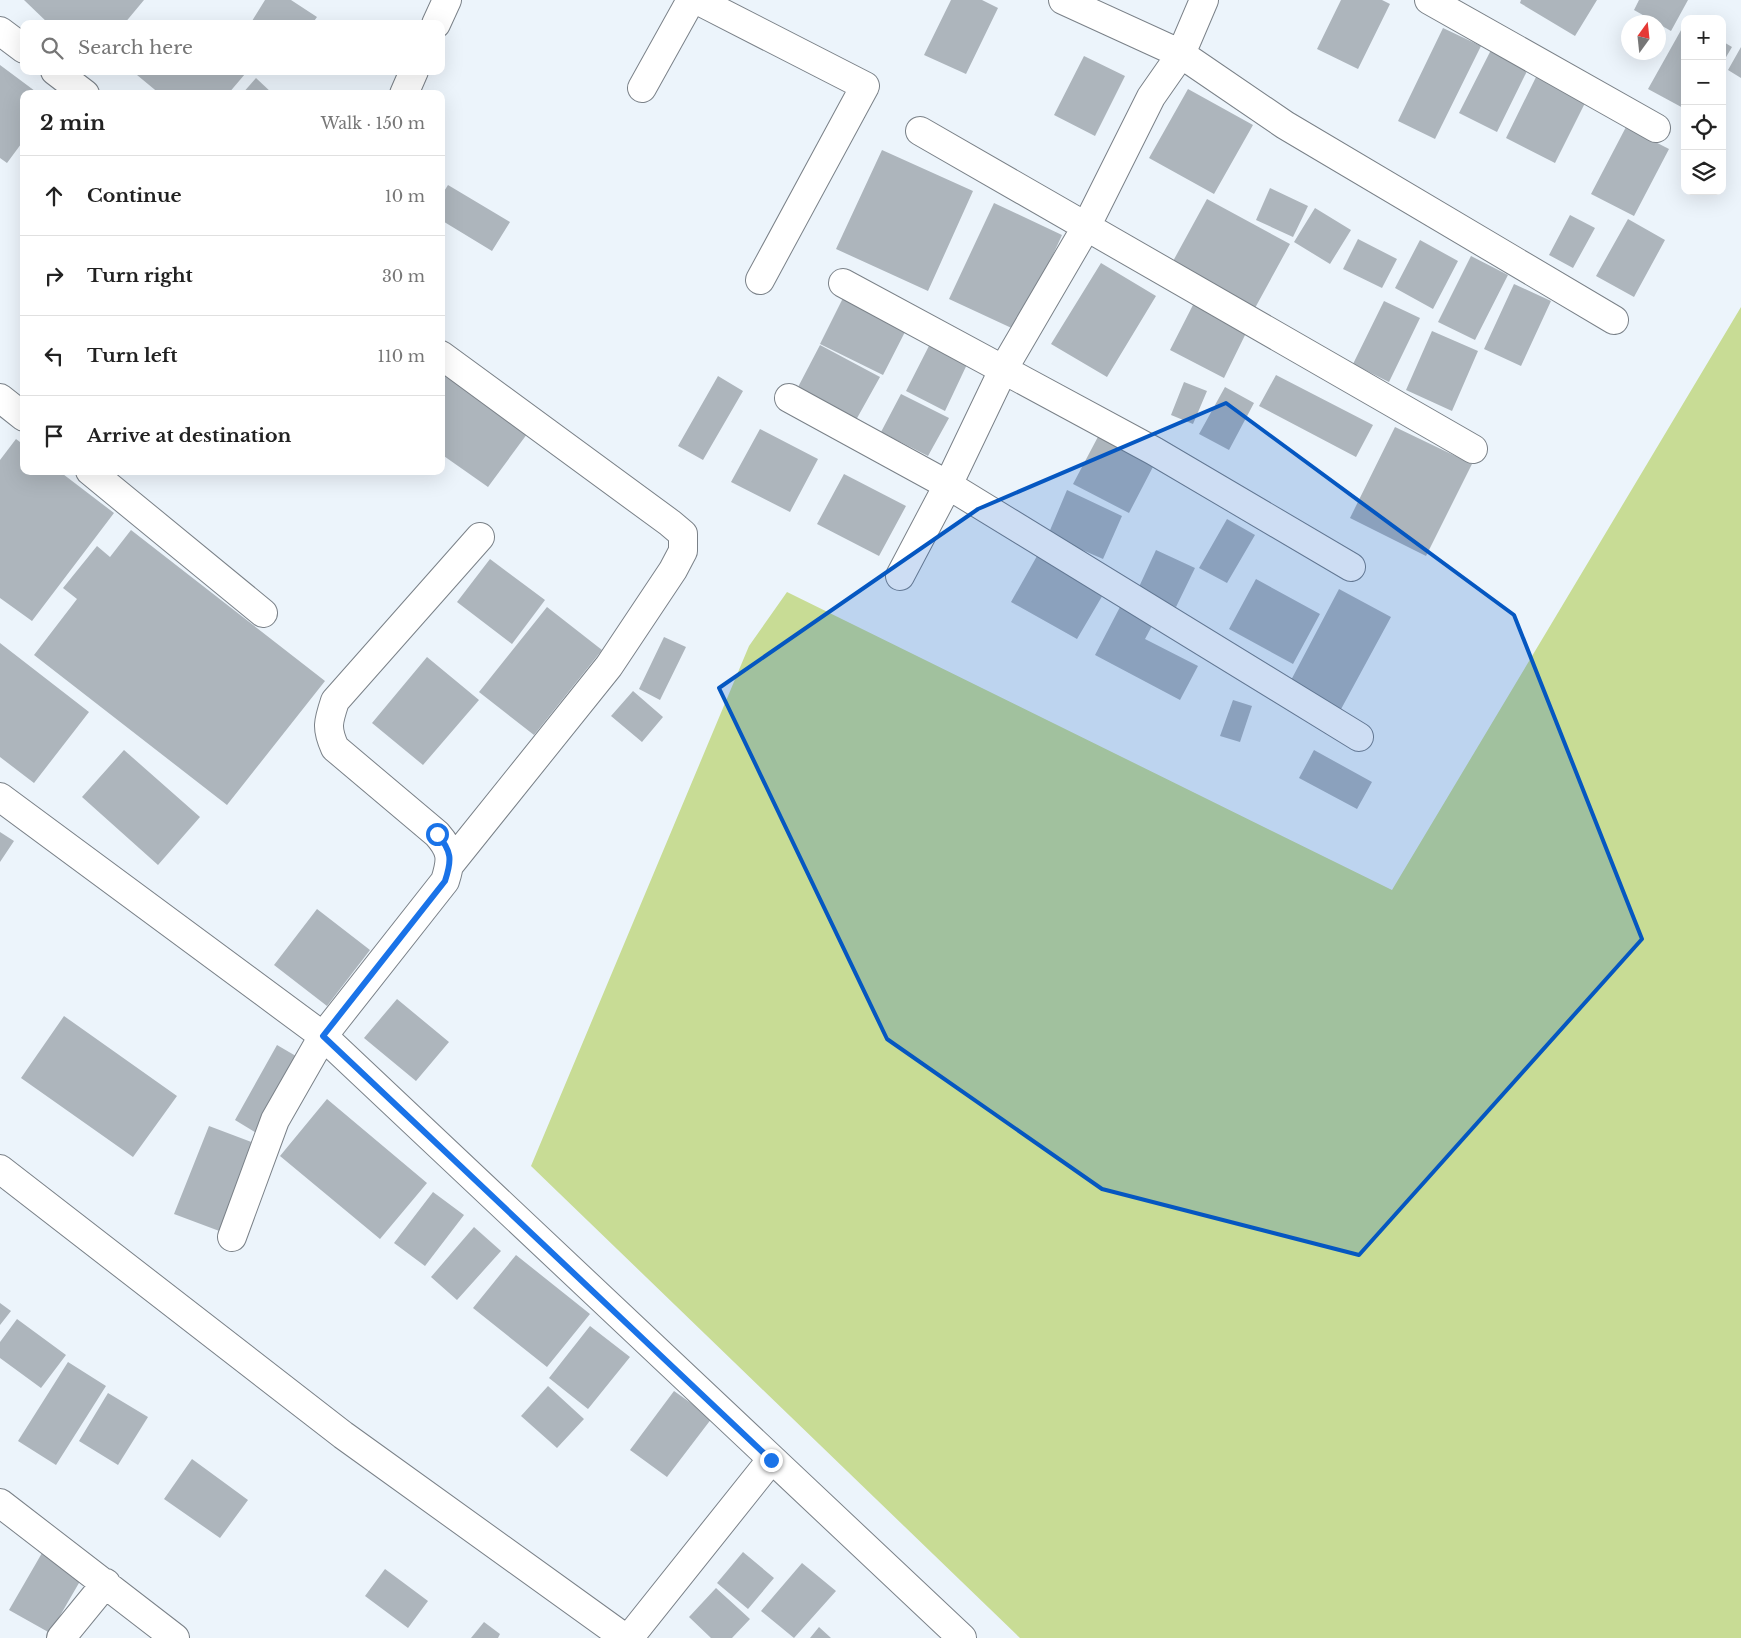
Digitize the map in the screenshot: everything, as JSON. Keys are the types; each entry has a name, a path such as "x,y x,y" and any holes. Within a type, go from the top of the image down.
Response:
{"street":[{"path":"438,20 447,0"},
{"path":"642,88 692,0"},
{"path":"697,0 865,86 760,280"},
{"path":"1063,0 1181,54 1285,124 1614,320"},
{"path":"900,576 948,485 1004,368 1085,228 1151,97 1181,54 1204,0"},
{"path":"1429,0 1656,128"},
{"path":"0,31 20,46"},
{"path":"59,75 80,90"},
{"path":"406,90 412,75"},
{"path":"920,132 1473,449"},
{"path":"843,283 1154,450 1351,566"},
{"path":"232,1236 275,1120 323,1036 445,881 451,863 609,666 674,570 683,551 683,534 670,523 445,357"},
{"path":"0,398 20,414"},
{"path":"788,398 948,485 1359,736"},
{"path":"95,475 263,613"},
{"path":"451,863 448,846 437,834 335,748 329,733 329,721 335,701 480,538"},
{"path":"0,797 323,1036 962,1638"},
{"path":"0,1170 343,1435 625,1638"},
{"path":"629,1638 771,1460"},
{"path":"0,1503 175,1638"},
{"path":"61,1638 106,1583"}],"highlighted area":[{"path":"1226,403 1514,615 1642,939 1359,1255 1102,1189 887,1039 719,688 978,509"}],"green space":[{"path":"1741,307 1741,1638 1020,1638 531,1166 749,646 787,592 1392,890"}],"building":[{"path":"24,0 144,0 127,20 45,20"},
{"path":"265,0 291,0 317,17 315,20 253,20"},
{"path":"951,0 982,0 998,8 966,74 924,55"},
{"path":"1341,0 1382,0 1390,4 1358,69 1317,49"},
{"path":"1521,0 1597,0 1575,36 1520,3"},
{"path":"1639,0 1688,0 1671,31 1666,28 1666,15 1643,15 1634,10"},
{"path":"1443,28 1481,46 1435,139 1398,121"},
{"path":"1681,30 1681,107 1648,89 1666,60"},
{"path":"1726,43 1732,47 1726,57"},
{"path":"1741,47 1741,78 1728,70"},
{"path":"1491,50 1528,69 1497,132 1459,113"},
{"path":"1084,56 1125,76 1095,136 1054,115"},
{"path":"0,65 34,90 20,90 20,145 7,163 0,158"},
{"path":"137,75 244,75 231,90 155,90"},
{"path":"1537,75 1587,99 1555,163 1506,138"},
{"path":"256,78 269,90 246,90"},
{"path":"1188,89 1253,125 1214,194 1149,158"},
{"path":"1626,127 1669,149 1634,216 1591,194"},
{"path":"882,150 973,191 928,291 836,249"},
{"path":"448,185 510,222 492,251 445,222 445,190"},
{"path":"1270,188 1308,206 1293,237 1256,220"},
{"path":"1207,199 1290,244 1255,308 1172,263"},
{"path":"994,203 1062,235 1018,331 949,299"},
{"path":"1315,208 1351,230 1330,264 1294,242"},
{"path":"1570,215 1595,228 1573,268 1549,255"},
{"path":"1628,219 1665,240 1634,297 1596,276"},
{"path":"1358,239 1397,259 1382,288 1343,269"},
{"path":"1420,240 1458,261 1433,309 1395,288"},
{"path":"1471,256 1508,275 1475,340 1438,322"},
{"path":"1101,263 1156,296 1107,377 1051,344"},
{"path":"1514,284 1551,301 1521,366 1484,349"},
{"path":"844,296 907,328 883,375 820,344"},
{"path":"1384,301 1420,318 1389,382 1353,364"},
{"path":"1194,303 1248,329 1224,378 1170,350"},
{"path":"1432,331 1478,351 1452,411 1406,390"},
{"path":"932,340 970,358 945,411 906,391"},
{"path":"820,345 880,377 856,420 797,389"},
{"path":"445,369 530,430 488,487 445,457"},
{"path":"1276,375 1373,425 1356,457 1259,406"},
{"path":"718,376 743,391 703,460 678,446"},
{"path":"1184,382 1207,391 1193,424 1171,415"},
{"path":"1225,387 1254,403 1229,450 1199,434"},
{"path":"901,394 949,418 928,456 881,432"},
{"path":"1395,427 1472,464 1426,556 1350,518"},
{"path":"760,429 818,459 790,512 731,482"},
{"path":"1100,433 1155,463 1129,513 1073,484"},
{"path":"16,439 20,442 20,475 64,475 114,513 32,621 0,598 0,460"},
{"path":"844,474 906,506 879,556 817,524"},
{"path":"1067,490 1122,516 1103,559 1048,535"},
{"path":"1227,519 1255,535 1227,583 1199,568"},
{"path":"131,530 325,681 227,805 34,655 77,599 63,588 97,546 110,557"},
{"path":"1156,550 1195,568 1176,607 1138,589"},
{"path":"1037,556 1104,593 1077,639 1011,602"},
{"path":"490,559 545,600 512,644 457,602"},
{"path":"1256,579 1320,614 1293,664 1229,629"},
{"path":"1339,589 1391,617 1340,711 1289,684"},
{"path":"547,607 602,650 534,735 479,692"},
{"path":"1120,607 1153,624 1145,639 1198,666 1180,700 1095,655"},
{"path":"664,637 686,647 660,700 639,689"},
{"path":"0,643 89,712 34,783 0,757"},
{"path":"427,657 479,700 423,765 372,723"},
{"path":"633,691 663,717 642,742 611,716"},
{"path":"1233,700 1252,706 1240,742 1220,736"},
{"path":"124,750 200,817 158,865 82,797"},
{"path":"1314,750 1372,782 1357,809 1299,778"},
{"path":"0,832 14,841 0,862"},
{"path":"317,909 370,950 327,1006 274,965"},
{"path":"397,999 449,1042 416,1081 364,1038"},
{"path":"64,1016 177,1096 133,1157 21,1078"},
{"path":"277,1045 301,1059 258,1134 235,1120"},
{"path":"327,1099 427,1183 380,1239 280,1156"},
{"path":"209,1126 257,1144 222,1232 174,1214"},
{"path":"433,1192 464,1215 425,1266 394,1243"},
{"path":"474,1227 501,1251 457,1300 431,1277"},
{"path":"516,1255 590,1314 547,1367 473,1308"},
{"path":"0,1303 11,1311 0,1325"},
{"path":"17,1319 66,1355 41,1388 0,1358 0,1342"},
{"path":"590,1326 630,1357 588,1409 549,1378"},
{"path":"68,1362 106,1386 56,1465 18,1441"},
{"path":"548,1386 584,1419 557,1448 521,1416"},
{"path":"674,1391 712,1418 667,1477 630,1450"},
{"path":"108,1393 148,1417 118,1465 79,1441"},
{"path":"192,1459 248,1500 220,1538 164,1499"},
{"path":"743,1552 774,1578 748,1609 717,1583"},
{"path":"42,1553 83,1576 50,1633 9,1610"},
{"path":"802,1563 836,1591 794,1638 761,1611"},
{"path":"385,1569 428,1601 408,1628 365,1596"},
{"path":"716,1588 750,1619 732,1638 711,1638 689,1617"},
{"path":"484,1622 500,1634 498,1638 471,1638"},
{"path":"819,1627 831,1638 810,1638"}],"route":[{"path":"437,834 448,846 451,863 445,881 323,1036 771,1460"}]}
